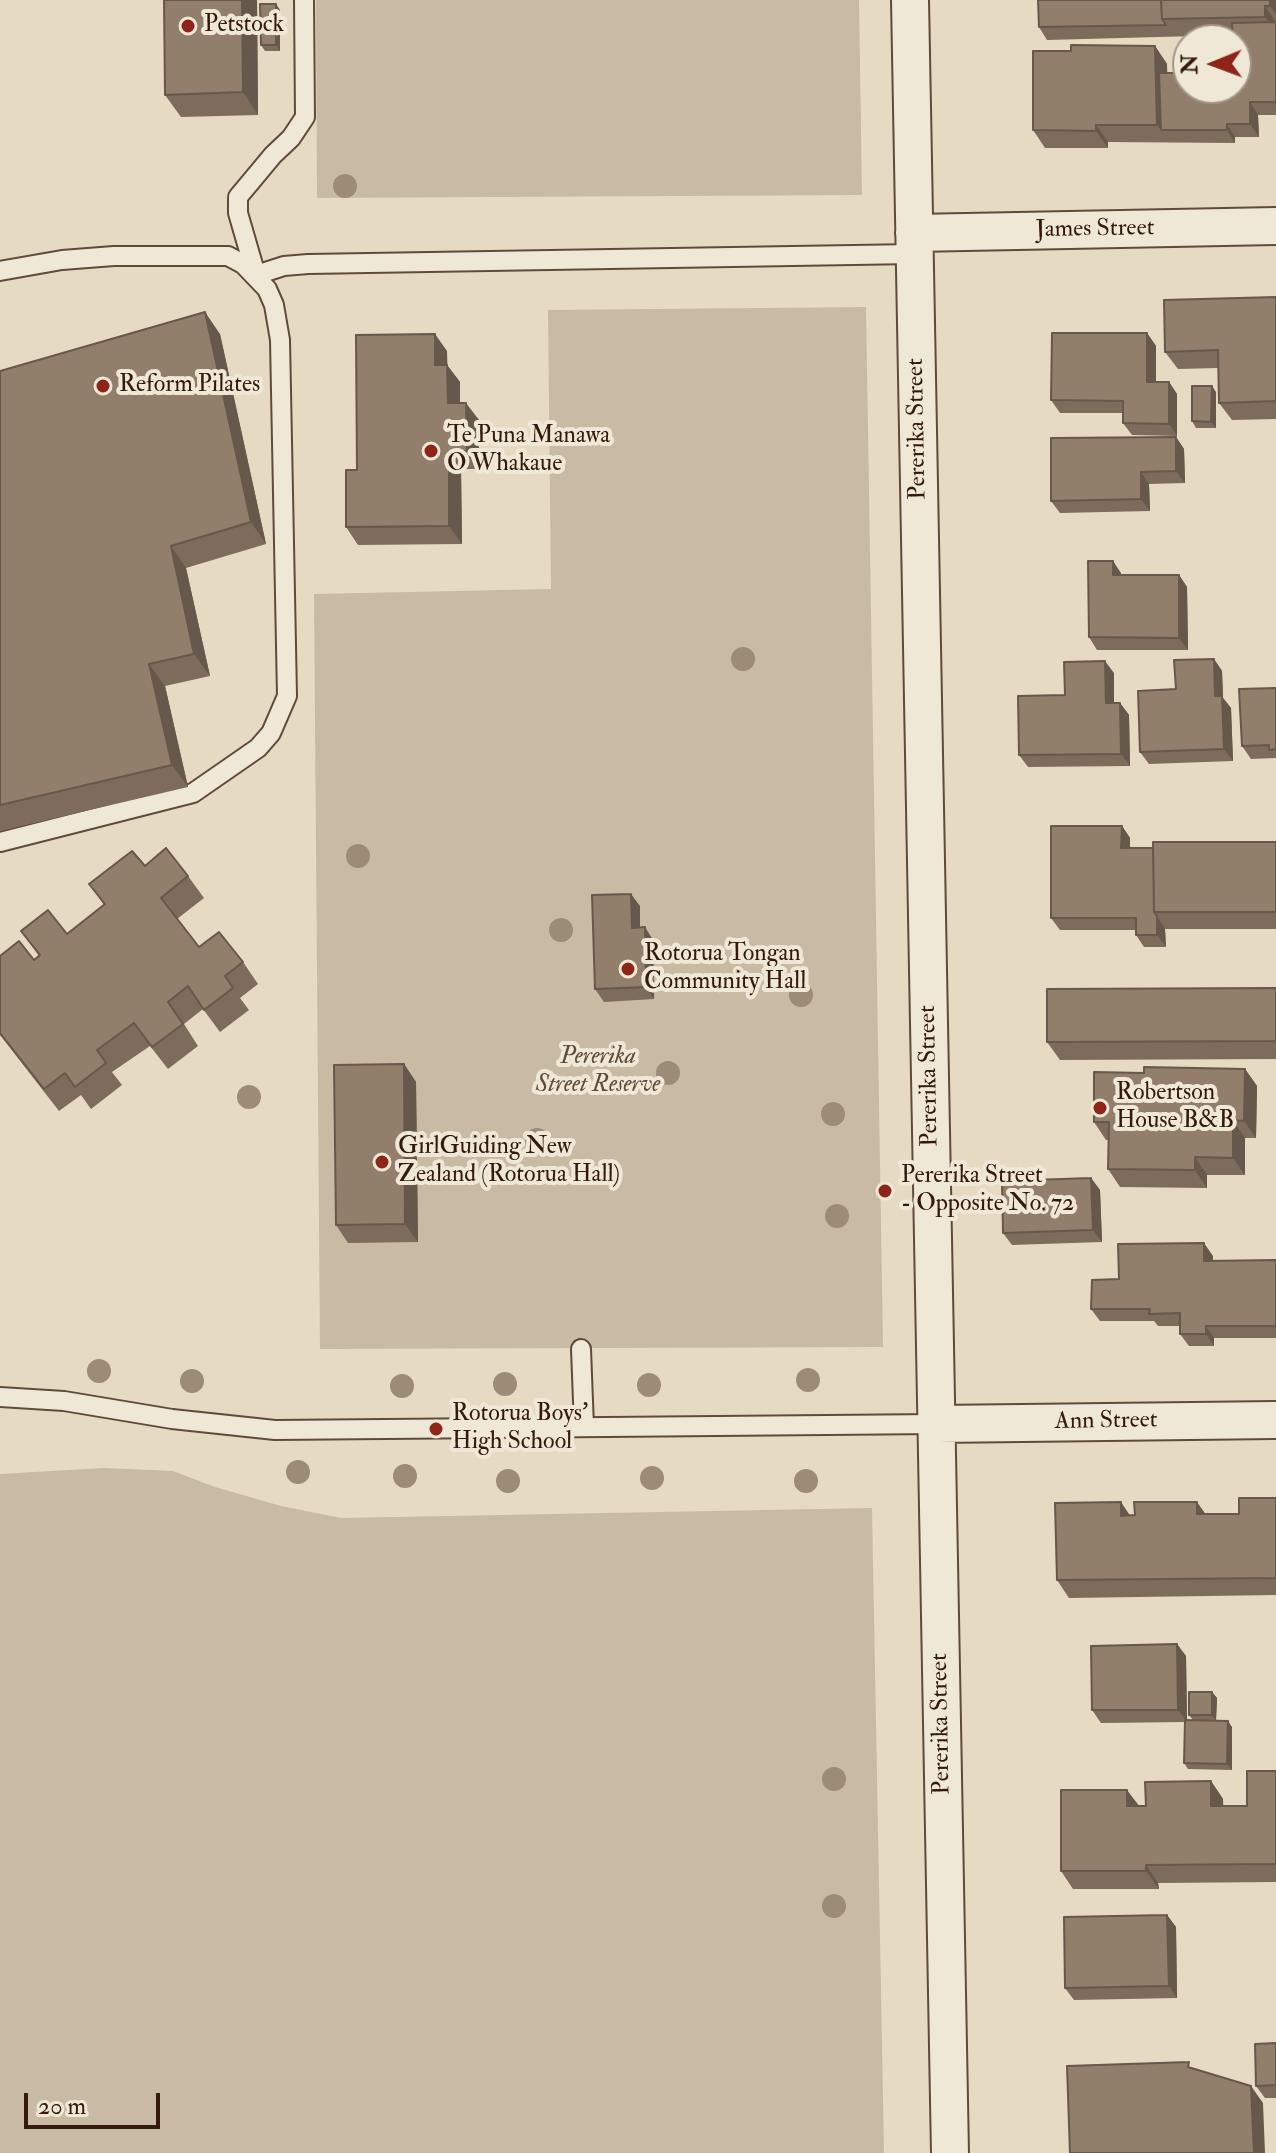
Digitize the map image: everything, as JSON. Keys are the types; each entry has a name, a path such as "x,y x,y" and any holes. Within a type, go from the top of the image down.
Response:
{"street":[{"name":"Pererika Street","path":"910,0 950,2153"},
{"name":"James Street","path":"914,244 1276,226"},
{"name":"Ann Street","path":"937,1424 1276,1420"}],"lane":[{"path":"0,842 193,793 258,748 271,733 287,696 280,340 274,305 256,275 233,204 291,138 305,117 304,0"},
{"path":"256,275 284,266 308,264 914,244"},
{"path":"0,271 62,260 228,256 256,275"},
{"path":"581,1349 584,1427"},
{"path":"0,1397 64,1401 172,1419 275,1430 937,1424"}],"green space":[{"path":"316,0 859,0 862,195 317,198"},
{"name":"Pererika Street Reserve","path":"866,307 883,1347 320,1349 314,594 551,589 548,310"},
{"name":"Rotorua Boys' High School","path":"104,1468 173,1471 281,1506 341,1518 872,1508 884,2153 0,2153 0,1474"}],"building":[{"path":"164,0 242,0 243,92 165,95"},
{"path":"1038,0 1161,0 1162,19 1166,25 1039,27"},
{"path":"1161,0 1270,0 1270,6 1265,6 1265,17 1162,19"},
{"path":"260,4 276,4 276,45 261,45"},
{"path":"1276,22 1276,102 1252,102 1252,24 1232,23"},
{"path":"1071,45 1155,46 1157,125 1096,125 1096,131 1033,130 1033,51 1071,51"},
{"path":"1159,73 1172,73 1172,104 1250,104 1250,124 1227,124 1227,130 1161,130"},
{"path":"1276,297 1276,401 1219,403 1218,350 1165,352 1164,300"},
{"path":"205,312 251,522 171,546 194,654 149,664 172,765 0,805 0,371"},
{"path":"1052,333 1147,333 1147,382 1169,382 1169,424 1123,423 1123,401 1051,400"},
{"path":"435,334 435,365 447,365 448,403 466,403 467,451 449,452 449,526 346,527 346,470 357,470 356,335"},
{"path":"1192,386 1212,386 1211,422 1192,421"},
{"path":"1176,437 1176,471 1141,472 1141,499 1051,501 1051,438"},
{"path":"1088,561 1113,561 1113,575 1179,575 1179,638 1089,637"},
{"path":"1214,659 1215,696 1222,696 1224,749 1140,752 1138,691 1176,689 1174,660"},
{"path":"1105,661 1106,703 1120,703 1121,754 1019,755 1018,696 1065,695 1064,662"},
{"path":"1276,688 1276,749 1269,750 1269,745 1242,746 1239,689"},
{"path":"1051,826 1122,826 1121,848 1153,848 1157,935 1136,935 1136,918 1051,918"},
{"path":"1153,842 1276,842 1276,912 1154,912"},
{"path":"166,848 188,876 161,898 199,947 219,932 243,962 225,976 233,988 204,1010 188,986 168,1002 183,1024 152,1047 134,1023 97,1050 106,1063 75,1087 65,1073 44,1089 0,1033 0,956 19,941 34,960 40,955 21,931 48,910 67,934 105,904 89,884 132,851 145,866"},
{"name":"Rotorua Tongan Community Hall","path":"631,894 632,928 645,927 646,987 595,989 592,895"},
{"path":"1276,988 1276,1041 1047,1042 1047,989"},
{"name":"GirlGuiding New Zealand (Rotorua Hall)","path":"404,1064 405,1224 336,1225 334,1065"},
{"path":"1144,1067 1245,1069 1244,1121 1233,1120 1233,1158 1195,1157 1195,1170 1108,1169 1109,1122 1094,1122 1094,1072 1144,1073"},
{"path":"1091,1178 1093,1230 1003,1233 1002,1181"},
{"path":"1204,1243 1204,1261 1276,1260 1276,1326 1206,1326 1206,1334 1180,1334 1180,1313 1149,1314 1150,1309 1091,1309 1092,1280 1119,1279 1118,1244"},
{"path":"1239,1498 1276,1498 1276,1578 1057,1580 1055,1503 1121,1502 1121,1516 1135,1515 1134,1502 1197,1502 1197,1514 1239,1514"},
{"path":"1177,1644 1178,1710 1092,1710 1091,1646"},
{"path":"1189,1692 1212,1692 1212,1715 1189,1715"},
{"path":"1185,1720 1228,1721 1227,1764 1184,1763"},
{"path":"1247,1771 1276,1771 1276,1864 1146,1865 1146,1871 1061,1871 1061,1790 1127,1790 1127,1806 1146,1806 1145,1782 1211,1781 1211,1806 1247,1806"},
{"path":"1167,1915 1169,1986 1065,1988 1064,1917"},
{"path":"1276,2043 1276,2085 1256,2086 1255,2044"},
{"path":"1189,2062 1188,2067 1251,2086 1254,2153 1070,2153 1067,2066"}],"place":[{"name":"Petstock","path":"188,26"},
{"name":"Reform Pilates","path":"103,386"},
{"name":"Te Puna Manawa O Whakaue","path":"431,451"},
{"name":"Rotorua Tongan Community Hall","path":"628,969"},
{"name":"Robertson House B&B","path":"1100,1108"},
{"name":"GirlGuiding New Zealand (Rotorua Hall)","path":"382,1162"},
{"name":"Pererika Street - Opposite No. 72","path":"885,1191"},
{"name":"Rotorua Boys' High School","path":"436,1429"}]}
